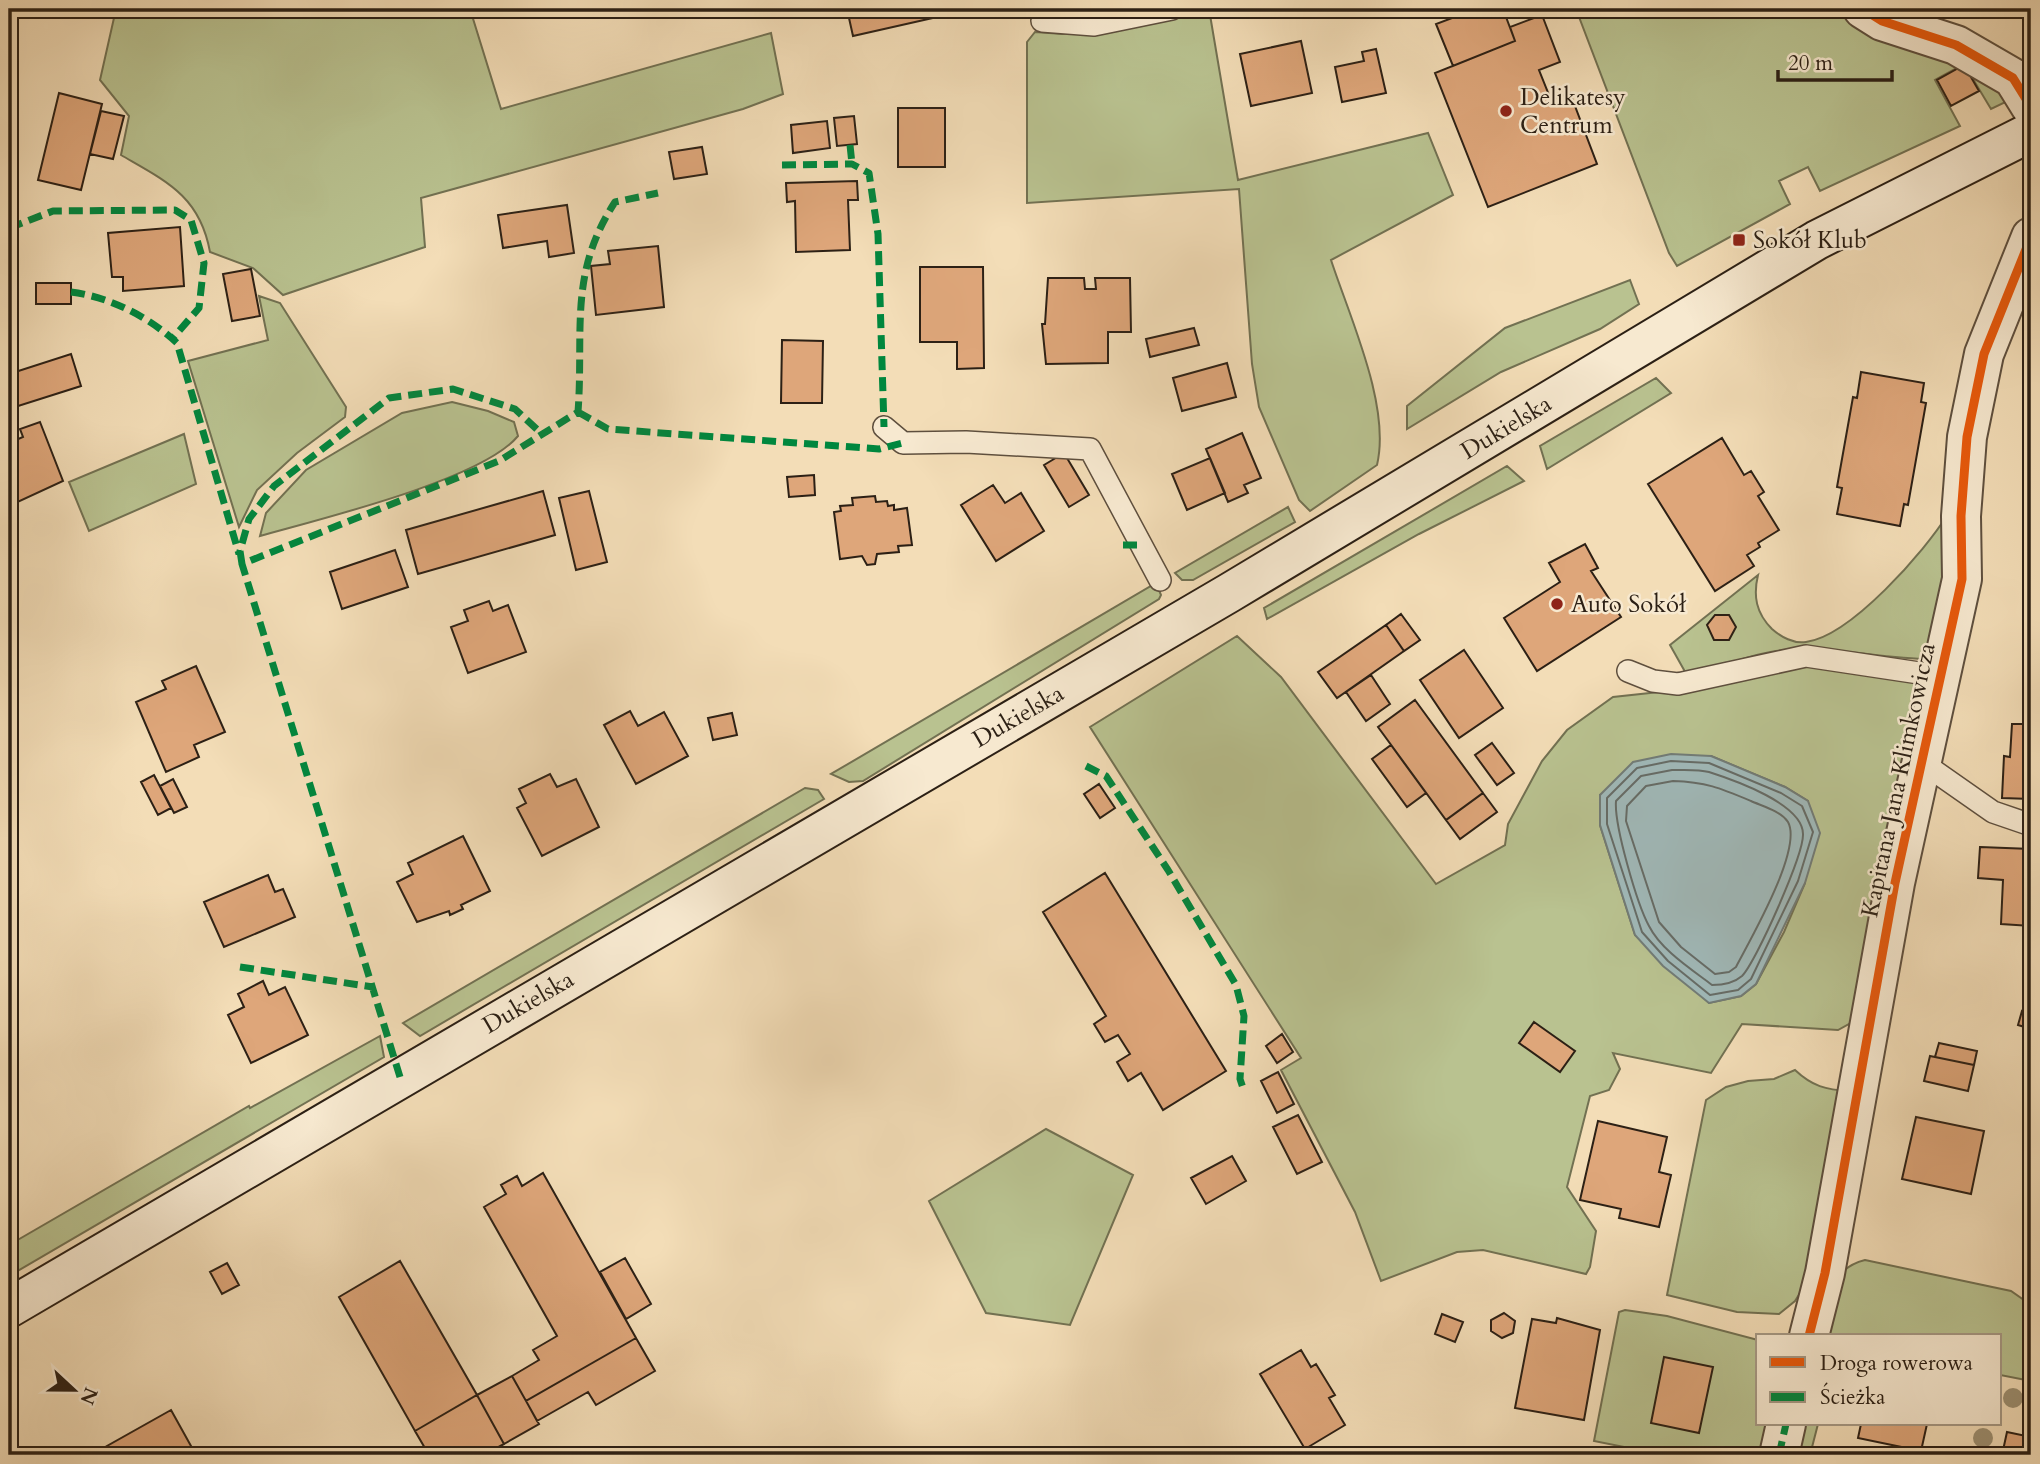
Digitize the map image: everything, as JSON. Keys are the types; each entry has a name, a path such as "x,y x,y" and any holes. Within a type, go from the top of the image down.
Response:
{"main road":[{"path":"1863,9 1882,21 1956,45 2013,78 2031,107"},
{"name":"Dukielska","path":"9,1308 1228,593 1817,240 2031,132"},
{"name":"Kapitana Jana Klimkowicza","path":"1810,1334 1825,1273 1920,761 1962,579 1961,516 1967,437 1984,354 2031,237"},
{"path":"1779,1455 1786,1426"}],"lane":[{"path":"1042,21 1094,25 1172,9"},
{"path":"884,427 903,443 966,442 1090,449 1160,580"},
{"path":"1628,671 1653,681 1678,684 1806,656 1939,676"},
{"path":"1920,761 1993,812 2031,825"}],"green space":[{"path":"116,9 470,9 501,109 771,33 783,94 743,109 421,198 425,247 283,295 253,268 210,252 198,217 179,192 121,155 129,116 100,80"},
{"path":"1209,9 1238,180 1428,133 1453,195 1331,260 1374,390 1380,442 1377,465 1310,511 1299,500 1259,407 1252,364 1239,189 1027,203 1027,42 1035,32 1063,34"},
{"path":"1576,9 1857,9 1883,26 1990,69 2010,80 2016,97 1991,109 1964,64 1935,80 1960,126 1820,191 1808,167 1779,181 1790,204 1677,266 1669,253"},
{"path":"1630,280 1639,304 1600,329 1501,372 1407,429 1407,406 1505,328"},
{"path":"259,296 280,303 346,407 345,417 297,453 257,490 239,527 188,361 268,340"},
{"path":"1656,378 1671,393 1547,469 1540,446"},
{"path":"452,402 488,411 514,422 518,436 499,452 471,468 436,482 359,508 260,536 266,513 306,470 402,413"},
{"path":"184,434 196,484 89,531 69,482"},
{"path":"1507,466 1524,481 1419,534 1267,619 1264,608"},
{"path":"1288,507 1295,522 1193,580 1182,580 1175,573"},
{"path":"1948,514 1937,659 1796,649 1754,655 1688,677 1670,645 1758,575 1757,604 1762,617 1772,629 1797,642 1824,636 1844,625 1885,590 1922,549"},
{"path":"1156,583 1161,595 1159,599 863,781 849,782 831,774"},
{"path":"1237,636 1281,677 1436,884 1505,845 1508,824 1542,761 1567,730 1613,697 1715,686 1803,663 1909,680 1921,686 1856,1020 1838,1030 1742,1024 1711,1073 1613,1053 1620,1069 1609,1090 1590,1096 1567,1187 1596,1231 1590,1267 1586,1274 1483,1250 1457,1252 1381,1281 1355,1212 1281,1070 1301,1058 1090,727","holes":["1711,756 1785,787 1808,801 1805,883 1784,932 1756,984 1741,996 1709,1003 1635,935 1600,825 1600,795"]},
{"path":"805,788 818,790 824,799 420,1036 403,1023"},
{"path":"380,1036 384,1057 9,1276 9,1245 249,1106 250,1108"},
{"path":"1795,1070 1820,1086 1849,1091 1807,1282 1795,1301 1779,1314 1737,1312 1667,1295 1706,1100 1726,1087 1748,1081 1774,1079"},
{"path":"1046,1129 1133,1175 1070,1325 986,1313 929,1201"},
{"path":"1865,1260 2011,1291 2031,1305 2031,1381 2002,1375 2002,1334 1818,1334 1830,1289 1843,1271"},
{"path":"1625,1310 1667,1316 1756,1339 1756,1426 1773,1426 1763,1455 1664,1455 1594,1441 1619,1312"},
{"path":"1795,1426 1817,1426 1810,1455 1788,1455"}],"water":[{"path":"1671,754 1711,756 1785,787 1808,801 1820,833 1805,883 1756,984 1741,996 1709,1003 1663,966 1635,935 1600,825 1600,795 1633,762"}],"building":[{"path":"847,9 954,9 955,13 853,36"},
{"path":"1476,9 1503,9 1515,41 1453,66 1436,24"},
{"path":"1542,15 1560,62 1539,70 1551,100 1570,93 1597,164 1488,207 1435,73 1515,41 1510,27"},
{"path":"1301,41 1312,93 1251,106 1240,54"},
{"path":"1376,49 1386,93 1342,102 1335,67 1364,61 1362,52"},
{"path":"1964,65 1979,91 1951,106 1937,80"},
{"path":"59,93 102,104 81,190 38,180"},
{"path":"898,108 945,108 945,167 898,167"},
{"path":"101,111 124,116 113,159 90,154"},
{"path":"854,116 857,144 837,146 834,118"},
{"path":"827,121 830,148 793,153 791,125"},
{"path":"702,147 707,174 674,179 669,152"},
{"path":"857,181 858,200 848,200 850,250 796,252 795,201 787,202 786,183"},
{"path":"567,205 574,253 549,257 547,241 503,248 498,215"},
{"path":"180,227 184,286 123,291 123,277 112,277 108,233"},
{"path":"658,246 664,307 596,315 591,266 610,264 608,251"},
{"path":"920,267 983,267 984,368 957,369 957,342 920,342"},
{"path":"251,269 260,316 232,321 223,274"},
{"path":"1048,278 1084,278 1085,289 1096,289 1095,278 1130,278 1131,332 1108,332 1108,363 1046,364 1042,324 1045,324"},
{"path":"36,283 71,283 71,304 36,304"},
{"path":"1194,328 1199,345 1150,357 1146,339"},
{"path":"782,340 823,341 822,403 781,403"},
{"path":"71,354 81,386 15,407 9,388 9,374"},
{"path":"1227,363 1236,397 1182,411 1173,378"},
{"path":"1861,372 1924,383 1921,402 1926,403 1908,505 1904,504 1900,526 1837,514 1842,488 1837,487 1853,397 1857,398"},
{"path":"40,422 63,481 9,506 9,443 23,437 20,429"},
{"path":"1242,433 1261,478 1244,485 1248,493 1228,502 1206,449"},
{"path":"1722,438 1744,475 1751,471 1764,492 1758,496 1779,530 1758,543 1760,547 1747,555 1754,566 1715,591 1648,484"},
{"path":"1064,453 1089,495 1069,507 1044,465"},
{"path":"1210,458 1225,493 1187,510 1172,474"},
{"path":"814,475 815,495 789,497 787,477"},
{"path":"993,485 1005,503 1021,493 1044,531 996,561 961,505"},
{"path":"543,491 555,535 418,574 406,530"},
{"path":"589,491 607,562 576,570 559,498"},
{"path":"875,496 876,502 887,501 888,506 894,505 894,510 907,508 912,545 898,546 899,552 877,554 875,564 867,565 862,556 840,559 834,512 841,511 840,506 853,505 852,498"},
{"path":"1585,544 1598,568 1591,571 1621,617 1537,671 1504,618 1560,582 1549,563"},
{"path":"395,550 408,587 342,609 330,572"},
{"path":"489,601 493,611 508,605 526,652 468,673 451,627 468,621 464,610"},
{"path":"1401,614 1420,640 1404,651 1386,625"},
{"path":"1715,615 1729,615 1736,627 1729,640 1714,640 1707,625"},
{"path":"1386,625 1404,651 1337,698 1318,672"},
{"path":"1464,650 1503,708 1459,738 1420,680"},
{"path":"196,666 225,732 194,745 199,757 166,772 136,702 166,689 162,681"},
{"path":"1371,675 1390,704 1366,721 1346,692"},
{"path":"1415,700 1483,793 1446,820 1378,727"},
{"path":"630,711 638,726 664,712 688,756 636,784 604,725"},
{"path":"732,713 737,735 713,740 708,718"},
{"path":"2012,724 2031,724 2031,799 2002,798 2004,756 2010,757"},
{"path":"1492,743 1514,773 1497,785 1475,755"},
{"path":"1391,745 1426,793 1407,807 1372,759"},
{"path":"550,774 557,787 576,779 599,827 542,856 517,808 526,803 519,789"},
{"path":"154,775 171,808 158,815 141,782"},
{"path":"173,779 187,807 174,813 160,786"},
{"path":"1099,784 1115,808 1100,818 1084,794"},
{"path":"1483,793 1497,812 1460,839 1446,820"},
{"path":"463,836 490,891 461,905 463,909 450,915 449,911 417,922 397,882 413,874 408,863"},
{"path":"1980,847 2031,849 2031,926 2001,924 2003,880 1978,878"},
{"path":"1105,873 1226,1071 1163,1110 1141,1073 1128,1081 1117,1062 1130,1054 1118,1035 1105,1042 1094,1024 1106,1016 1043,912"},
{"path":"268,875 275,892 283,889 295,917 224,947 204,902"},
{"path":"263,981 269,995 285,987 308,1035 251,1063 228,1015 244,1007 238,994"},
{"path":"2022,1011 2031,1015 2031,1029 2018,1025"},
{"path":"1534,1022 1575,1051 1560,1072 1519,1043"},
{"path":"1282,1034 1293,1052 1277,1063 1266,1046"},
{"path":"1939,1043 1977,1051 1974,1065 1935,1057"},
{"path":"1930,1056 1974,1065 1968,1091 1924,1081"},
{"path":"1278,1072 1294,1104 1277,1113 1261,1081"},
{"path":"2028,1114 2031,1115 2030,1138 2024,1136"},
{"path":"1298,1115 1322,1162 1297,1174 1273,1127"},
{"path":"1916,1117 1984,1131 1971,1194 1902,1179"},
{"path":"1598,1121 1667,1137 1659,1172 1671,1175 1659,1227 1619,1218 1621,1209 1580,1200"},
{"path":"1232,1156 1246,1181 1206,1204 1191,1178"},
{"path":"543,1173 636,1338 526,1401 512,1376 539,1360 533,1350 557,1336 484,1207 506,1194 501,1185 517,1176 522,1186"},
{"path":"625,1258 651,1304 626,1319 600,1272"},
{"path":"400,1261 477,1395 415,1431 339,1297"},
{"path":"227,1263 239,1285 222,1294 210,1272"},
{"path":"1504,1313 1515,1321 1513,1333 1502,1338 1491,1331 1491,1320"},
{"path":"1442,1314 1463,1322 1455,1342 1435,1334"},
{"path":"1557,1318 1600,1330 1584,1420 1515,1408 1532,1319 1556,1323"},
{"path":"636,1338 655,1371 596,1405 588,1392 537,1421 526,1401"},
{"path":"1301,1350 1311,1367 1316,1364 1335,1395 1329,1398 1345,1425 1305,1449 1260,1374"},
{"path":"1664,1357 1713,1367 1699,1433 1651,1423"},
{"path":"512,1376 539,1424 504,1444 477,1395"},
{"path":"477,1395 504,1444 484,1455 429,1455 415,1431"},
{"path":"171,1410 196,1455 91,1455"},
{"path":"1861,1426 1927,1426 1921,1451 1858,1438"},
{"path":"2007,1432 2031,1437 2031,1455 2002,1455"}],"marked path":[{"path":"9,15 15,9"},
{"path":"850,145 852,164"},
{"path":"782,165 852,164 869,173 878,234 884,427"},
{"path":"400,1077 242,564 499,461 578,412 581,304 590,254 600,228 615,202 658,193"},
{"path":"9,228 53,211 175,210 191,220 204,263 199,308 172,339"},
{"path":"71,292 114,303 154,325 177,343 239,554"},
{"path":"242,564 240,551 249,519 274,486 389,398 453,389 515,409 542,434"},
{"path":"578,412 608,429 879,449 903,443"},
{"path":"1123,545 1142,545"},
{"path":"1086,766 1106,776 1168,870 1236,985 1244,1016 1240,1079 1244,1091"},
{"path":"240,967 373,987"},
{"path":"1779,1455 1786,1426"}],"cycle path":[{"path":"1863,9 1882,21 1956,45 2013,78 2031,107"},
{"path":"1810,1334 1825,1273 1895,883 1962,579 1961,516 1967,437 1984,354 2031,237"}],"place":[{"name":"Delikatesy Centrum","path":"1506,111"},
{"name":"Sokół Klub","path":"1739,240"},
{"name":"Auto Sokół","path":"1557,604"}]}
